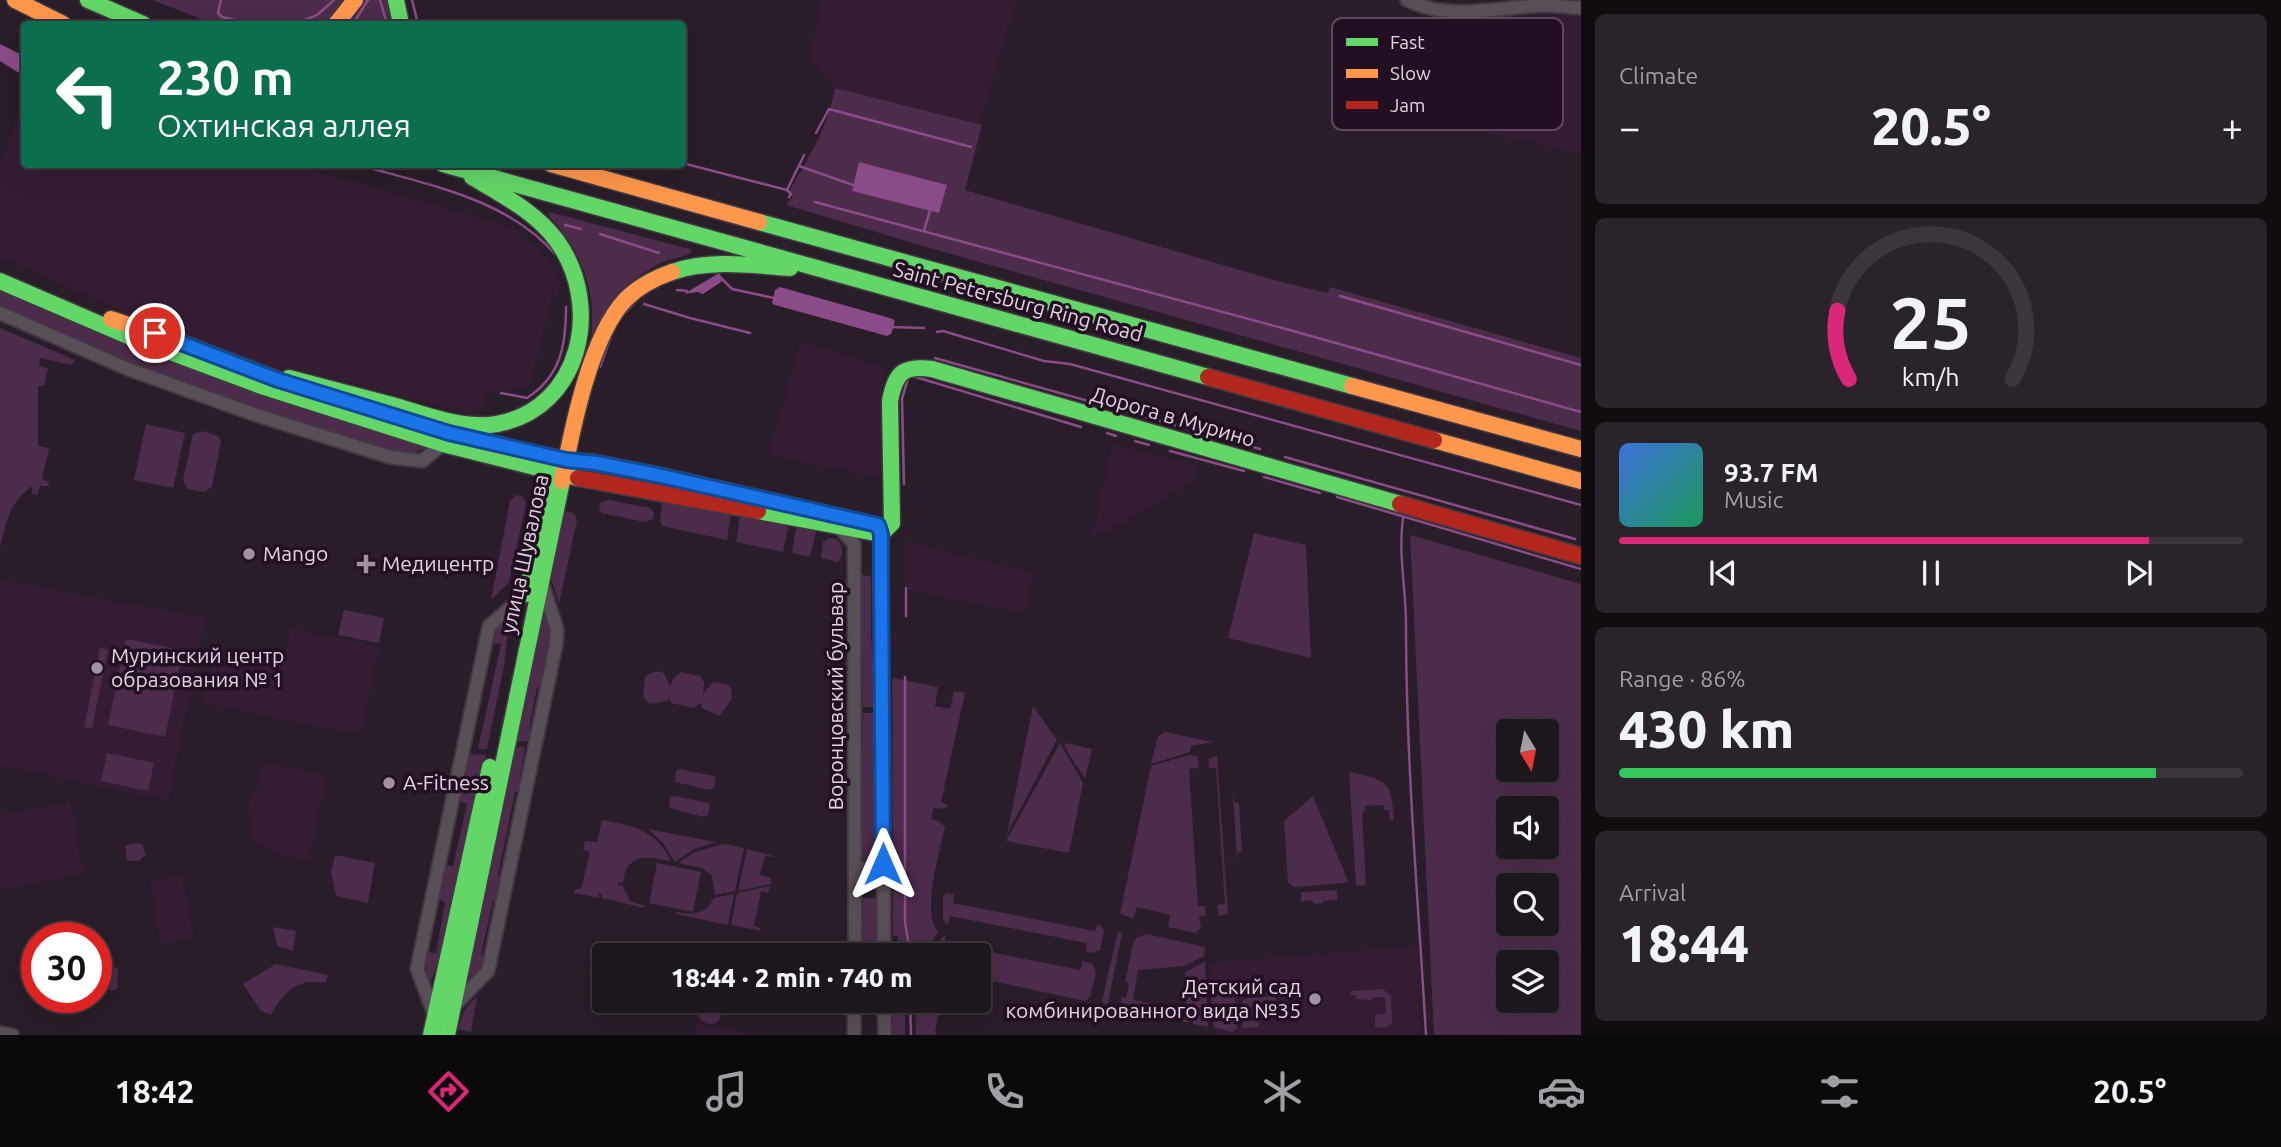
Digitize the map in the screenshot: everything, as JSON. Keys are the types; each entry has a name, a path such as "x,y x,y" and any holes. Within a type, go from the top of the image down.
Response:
{"main road":[{"path":"15,0 57,21"},
{"path":"88,0 136,21"},
{"path":"338,21 355,0"},
{"path":"396,0 400,21"},
{"name":"Saint Petersburg Ring Road","path":"454,168 1581,481"},
{"name":"Saint Petersburg Ring Road","path":"564,168 1581,449"},
{"path":"246,366 465,423 498,424 528,414 544,403 558,390 574,362 580,321 580,297 575,279 558,243 541,223 519,206 460,170"},
{"path":"560,469 599,339 612,314 636,288 650,279 679,268 714,262 779,266 837,274"},
{"path":"0,270 105,317 246,366 289,384 416,424 491,444 560,469 596,463 657,475 883,531"},
{"path":"0,281 130,337 264,387 443,444 839,527 883,531"},
{"name":"Дорога в Мурино","path":"883,531 893,384 900,373 916,367 932,369 1581,556"},
{"name":"улица Шувалова","path":"447,1035 541,580 560,469"},
{"name":"улица Шувалова","path":"431,1035 527,593 560,469"}],"street":[{"path":"1408,0 1425,8 1444,12 1535,5 1581,8"},
{"path":"0,313 155,379 256,415 390,457 422,461 443,444"},
{"path":"839,527 854,544 865,535 877,538 883,531"},
{"path":"883,531 884,943"},
{"name":"Воронцовский бульвар","path":"854,544 855,943"},
{"path":"453,1007 488,971 556,645 557,629 541,580"},
{"path":"436,1017 418,969 489,626 527,593"},
{"path":"856,866 875,869 883,864"},
{"path":"855,883 864,878 875,878 883,883"},
{"path":"854,1013 854,1035"},
{"path":"884,1013 885,1035"},
{"path":"0,1032 12,1035"}],"shaded area":[{"path":"152,0 347,0 327,21 206,21"},
{"path":"363,0 391,0 397,21 348,21"},
{"path":"821,0 1016,0 979,125 835,88 811,58"},
{"path":"1557,14 1581,16 1581,153 1473,130 1563,130 1563,18 1449,18"},
{"path":"0,44 21,54 21,74 0,61"},
{"path":"835,88 982,125 965,190 1285,283 1328,293 1330,287 1581,358 1581,431 786,205 793,196 790,190 823,129"},
{"path":"21,108 21,168 304,168 511,227 552,265 560,285 559,295 552,298 530,387 485,393 478,416 281,365 279,371 141,319 0,257 0,166"},
{"path":"859,162 947,185 939,213 852,191"},
{"path":"549,212 690,249 691,253 661,263 638,277 612,304 591,338 591,303 584,272 569,242 548,215"},
{"path":"719,273 724,280 703,294 684,294"},
{"path":"0,286 427,446 413,453 397,453 146,368 0,306"},
{"path":"780,287 893,319 895,321 891,334 887,336 775,305 772,303 775,290"},
{"path":"0,328 75,360 71,365 40,358 39,366 48,368 44,386 38,386 38,446 49,448 42,479 49,482 48,486 40,486 37,495 32,494 32,486 18,500 10,514 0,548"},
{"path":"801,342 883,366 886,479 769,455"},
{"path":"146,424 185,433 173,488 134,480"},
{"path":"202,431 218,436 221,441 212,487 204,492 188,489 183,480 193,434"},
{"path":"1113,444 1197,466 1192,482 1092,538"},
{"path":"516,495 522,496 526,503 509,582 491,600 510,501"},
{"path":"609,500 650,508 654,513 653,519 644,522 602,513 599,508 601,502"},
{"path":"662,503 705,505 731,512 727,540 662,526"},
{"path":"564,511 574,513 577,520 559,604 550,575"},
{"path":"744,514 786,523 788,528 783,552 736,542 740,517"},
{"path":"801,525 817,528 810,557 792,553 796,529"},
{"path":"1254,533 1306,545 1311,658 1228,638"},
{"path":"1410,535 1581,584 1581,1035 1434,1035"},
{"path":"829,538 837,539 841,544 842,554 838,562 821,558 823,542"},
{"path":"905,541 1034,574 1024,613 905,589"},
{"path":"861,574 871,577 871,634 876,707 863,707"},
{"name":"Муринский центр образования № 1","path":"0,580 205,618 168,801 0,765"},
{"path":"543,603 550,625 549,654 541,687 537,687 529,729 532,730 530,741 514,742"},
{"path":"344,610 384,618 379,643 338,635"},
{"path":"510,614 504,666 487,749 478,749 501,644 494,643 497,626"},
{"path":"290,628 379,647 362,729 356,734 207,703 204,698 214,651 284,665"},
{"path":"126,639 183,650 165,737 108,725"},
{"path":"100,648 108,650 92,728 84,727"},
{"path":"656,671 664,673 670,687 673,679 681,672 700,676 704,683 703,694 713,682 726,684 731,688 732,699 719,716 702,708 701,703 693,708 671,703 669,698 667,701 650,704 643,697 645,676"},
{"path":"894,678 938,687 935,706 950,709 954,691 965,693 941,802 948,807 934,807 931,819 939,821 945,827 931,897 933,923 938,931 932,943 898,943 898,936 893,936"},
{"path":"1033,706 1057,740 1007,834"},
{"path":"863,713 876,713 876,858 872,864 864,862 862,855"},
{"path":"1165,732 1213,742 1191,746 1190,752 1151,764 1158,736"},
{"path":"1060,743 1083,783 1069,853 1006,841"},
{"path":"1067,743 1092,749 1085,779 1064,746"},
{"path":"525,746 522,778 519,792 515,792 498,875 501,877 497,901 493,901 481,954 485,956 479,970 469,982 470,949 513,748"},
{"path":"107,753 154,763 148,791 101,781"},
{"path":"470,754 486,755 445,944 430,983 426,968 427,952 436,953 445,902 438,899 445,865 453,866 467,804 459,801"},
{"path":"1189,755 1198,757 1199,768 1189,769 1198,906 1205,906 1206,915 1199,917 1201,927 1196,933 1168,927 1170,915 1137,907 1133,918 1120,914 1151,766"},
{"path":"1217,756 1228,914 1219,916 1217,905 1225,904 1216,768 1209,768 1208,759"},
{"path":"267,763 326,776 309,860 280,855 255,843 248,807 250,795 259,786 263,765"},
{"path":"679,769 714,776 714,788 710,790 675,782 676,771"},
{"path":"1349,772 1371,777 1385,784 1389,789 1393,807 1394,820 1390,821 1389,810 1384,810 1384,805 1365,806 1365,811 1362,812 1366,885 1356,886"},
{"path":"1233,793 1235,803 1239,803 1242,852 1238,852 1237,861"},
{"path":"1313,796 1348,881 1294,887 1288,882 1284,821"},
{"path":"670,797 709,803 708,815 704,817 669,808"},
{"path":"71,802 83,874 0,889 0,815"},
{"path":"602,820 643,831 658,842 671,861 646,858 633,861 625,873 623,883 618,882 630,901 645,906 644,908 602,898 598,892 600,898 574,893 575,889 581,889 590,852 583,850 585,841 597,842"},
{"path":"648,829 716,842 694,849 675,862 663,843"},
{"path":"142,844 146,855 138,861 127,861 125,846"},
{"path":"725,844 744,848 735,891 715,895 712,876 702,868 678,863 695,852"},
{"path":"747,849 777,857 765,856 760,875 771,878 771,884 738,891"},
{"path":"335,855 375,863 368,903 336,896 331,872"},
{"path":"657,863 701,872 693,912 649,903"},
{"path":"182,876 194,938 161,944 150,882"},
{"path":"770,886 768,893 761,891 754,926 761,931 731,925 737,893"},
{"path":"1337,890 1337,900 1315,904 1310,900 1301,902 1301,892"},
{"path":"947,893 954,894 953,903 1095,931 1097,925 1101,925 1104,932 1100,950 1087,952 1086,943 950,916 948,925 943,919 943,896"},
{"path":"734,894 728,925 676,914 703,911 714,898"},
{"path":"863,898 876,898 876,943 863,943"},
{"path":"273,927 296,931 293,951 277,946"},
{"path":"1118,931 1122,934 1106,1005 1102,1001"},
{"path":"1146,934 1205,947 1204,956 1184,966 1138,970 1133,1000 1184,1010 1190,1023 1121,1006 1121,997 1126,998 1129,983 1125,982 1133,944 1136,938"},
{"path":"946,936 945,943 938,943"},
{"name":"Детский сад комбинированного вида №35","path":"1418,946 1420,1035 1214,1035 1209,963"},
{"path":"991,952 1080,970 1083,961 1093,964 1096,973 1090,997 1085,1001 991,981"},
{"path":"1205,962 1208,1027 1193,1024 1186,1009 1185,972"},
{"path":"276,964 328,975 326,982 302,983 291,989 281,998 271,1015 261,1011 243,984"},
{"path":"112,966 119,969 118,988 113,991"},
{"path":"1383,989 1391,996 1392,1023 1386,1027 1375,1028 1375,1015 1386,1014 1385,997 1357,999 1350,991"},
{"path":"1226,992 1235,996 1236,1011 1230,1012 1229,1006 1218,1007 1218,1021 1230,1021 1230,1015 1236,1014 1237,1028 1233,1032 1214,1027 1211,993"},
{"path":"477,996 471,1032 458,1029 464,1011"},
{"path":"1277,996 1275,1004 1263,1007 1248,1006 1249,1021 1259,1021 1259,1027 1243,1028 1243,1000"},
{"path":"698,1013 722,1013 715,1023 710,1024 699,1017"},
{"path":"893,1013 905,1013 905,1035 893,1035"},
{"path":"915,1013 939,1013 935,1032 938,1035 916,1035"},
{"path":"698,1023 758,1035 696,1035"}],"waterway":[{"path":"221,0 218,13 222,17 239,21"},
{"path":"303,21 317,15 334,0"},
{"path":"355,21 368,0"},
{"path":"380,0 386,21"},
{"path":"412,0 417,21"},
{"path":"816,133 829,109 971,147"},
{"path":"686,164 787,190 804,155"},
{"path":"799,166 853,185"},
{"path":"370,168 437,187 489,206 513,219 555,254"},
{"path":"787,190 791,194 789,197"},
{"path":"815,202 1581,412"},
{"path":"924,231 930,210"},
{"path":"565,225 581,229"},
{"path":"600,234 659,253"},
{"path":"722,279 732,289 774,298"},
{"path":"646,293 662,284"},
{"path":"677,290 687,291"},
{"path":"1340,296 1581,365"},
{"path":"626,312 638,299"},
{"path":"644,304 750,333"},
{"path":"501,393 527,398 547,380 563,347 566,307"},
{"path":"892,327 924,328"},
{"path":"937,332 943,331 1044,361 1070,364 1581,505"},
{"path":"600,367 610,339"},
{"path":"935,358 1260,449"},
{"path":"904,484 902,399 909,375 1081,427"},
{"path":"1107,433 1116,436"},
{"path":"1135,441 1149,445"},
{"path":"1170,451 1244,471"},
{"path":"1285,457 1575,539"},
{"path":"1264,477 1320,493"},
{"path":"1337,497 1581,569"},
{"path":"1403,518 1401,545 1406,611 1410,778 1426,1035"},
{"path":"906,588 906,616"},
{"path":"905,677 905,923 909,943"},
{"path":"910,1013 911,1035"}],"traffic: fast":[{"path":"88,0 136,21"},
{"path":"396,0 400,21"},
{"path":"457,168 1208,377"},
{"path":"289,378 471,425 497,424 526,414 549,398 565,376 576,351 581,323 579,294 571,267 557,241 539,221 472,177"},
{"path":"759,222 1352,386"},
{"path":"672,272 716,264 790,268"},
{"path":"0,281 130,337 264,387 443,444 578,478"},
{"path":"892,523 890,401 898,378 902,373 914,368 932,369 1400,504"},
{"path":"527,594 550,472 556,468"},
{"path":"447,1035 562,481"},
{"path":"758,511 881,534 892,523"},
{"path":"431,1035 490,767"}],"traffic: slow":[{"path":"15,0 57,21"},
{"path":"338,21 355,0"},
{"path":"565,168 759,222"},
{"path":"562,481 584,385 602,336 613,315 631,294 648,282 672,272"},
{"path":"111,319 297,387"},
{"path":"1352,386 1581,449"},
{"path":"369,409 491,444 657,475 845,518"},
{"path":"1434,440 1581,481"}],"traffic: jam":[{"path":"1208,377 1434,440"},
{"path":"578,478 758,511"},
{"path":"1400,504 1581,556"}],"place":[{"name":"Mango","path":"249,554"},
{"name":"Медицентр","path":"366,564"},
{"name":"Муринский центр образования № 1","path":"97,668"},
{"name":"A-Fitness","path":"389,783"},
{"name":"Детский сад комбинированного вида №35","path":"1315,999"}],"route":[{"path":"155,333 324,396 449,433 566,460 657,475 878,525 881,534 883,864"}]}
